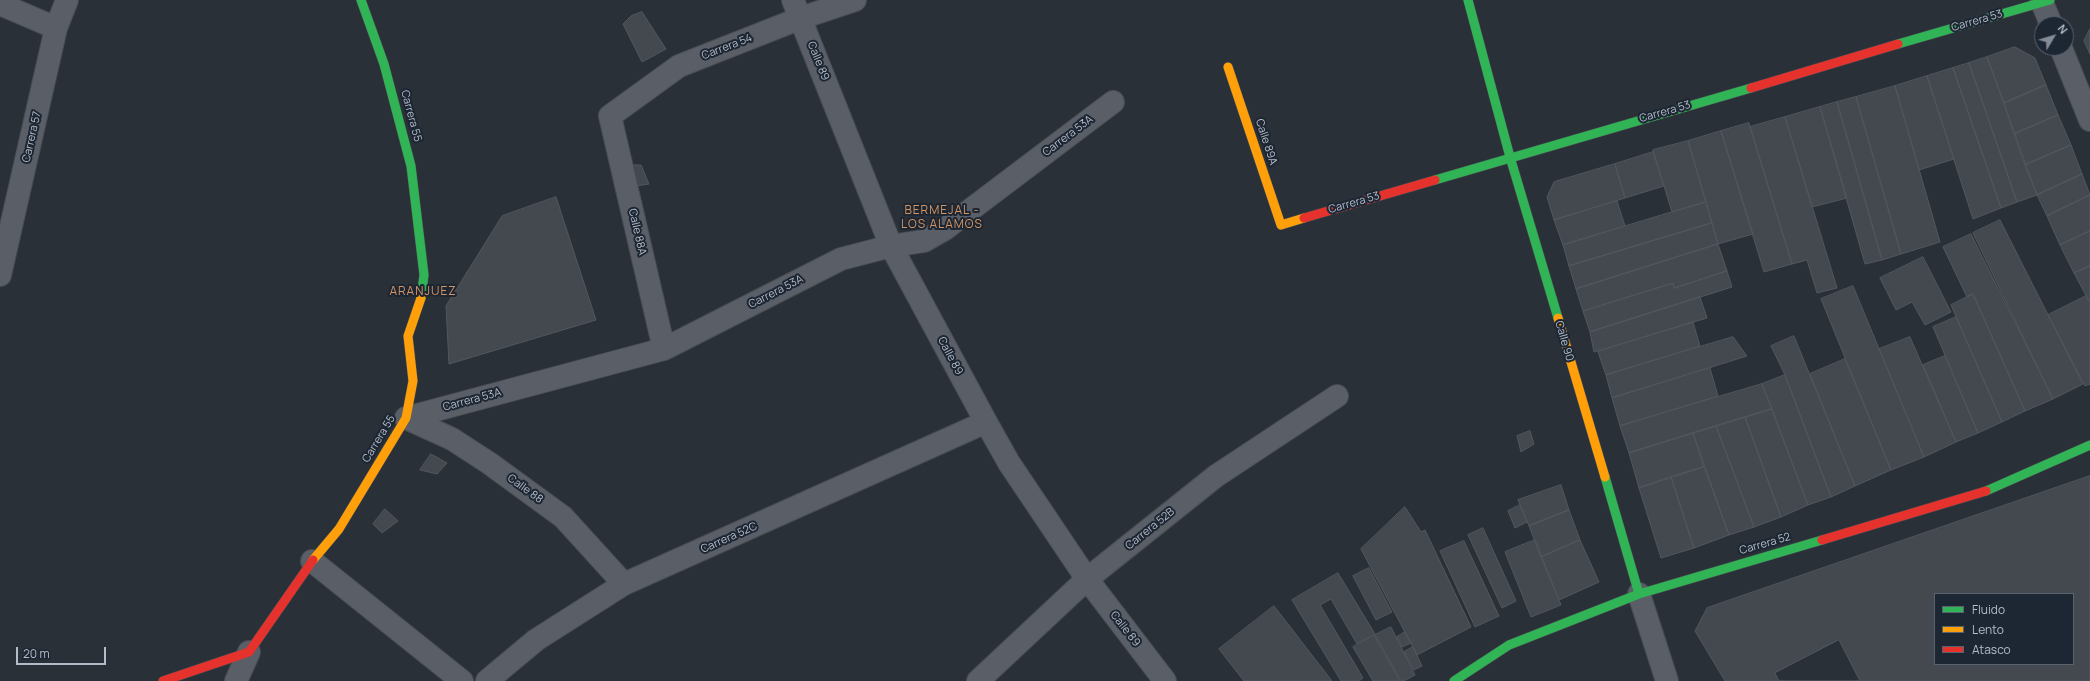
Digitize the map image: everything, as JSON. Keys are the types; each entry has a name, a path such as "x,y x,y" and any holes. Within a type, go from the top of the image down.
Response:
{"street":[{"name":"Carrera 57","path":"0,275 56,28 67,0"},
{"name":"Carrera 55","path":"249,652 312,561 339,529 406,418 413,380 408,336 423,292 424,275 411,166 384,64 361,0"},
{"name":"Carrera 54","path":"610,116 679,66 797,9 855,0"},
{"name":"Calle 90","path":"1468,0 1510,157 1639,594 1667,681"},
{"path":"2045,1 2049,16"},
{"name":"Carrera 53","path":"1281,225 2045,1"},
{"path":"0,4 56,28"},
{"name":"Calle 89","path":"797,9 891,246 986,422 1009,463 1087,579 1165,681"},
{"path":"2064,56 2090,120"},
{"name":"Calle 89A","path":"1228,67 1281,225"},
{"name":"Carrera 53A","path":"406,418 664,349 841,259 891,246 924,241 945,229 1112,102"},
{"name":"Calle 88A","path":"610,116 664,349"},
{"name":"Carrera 52B","path":"978,681 1087,579 1216,476 1337,396"},
{"name":"Calle 88","path":"406,418 452,439 489,463 563,517 624,584"},
{"name":"Carrera 52C","path":"488,681 536,640 624,584 986,422"},
{"name":"Carrera 52","path":"1454,681 1509,645 1639,594 1997,488 2090,445"},
{"path":"312,561 462,681"},
{"path":"163,681 249,652"},
{"path":"236,681 249,652"}],"building":[{"path":"642,12 666,49 642,62 623,24 631,16"},
{"path":"2090,29 2090,54 2084,41"},
{"path":"2015,47 2035,58 2046,85 2004,103 1987,57"},
{"path":"1987,57 2037,195 2017,202 1969,63"},
{"path":"1969,63 2017,202 2001,208 1953,68"},
{"path":"1953,68 2001,208 1973,219 1927,76"},
{"path":"1927,76 1954,159 1919,170 1895,86"},
{"path":"2046,85 2058,115 2014,134 2004,103"},
{"path":"1895,86 1940,242 1901,254 1856,97"},
{"path":"1856,97 1901,254 1882,260 1837,102"},
{"path":"1837,102 1882,260 1865,264 1820,107"},
{"path":"1820,107 1847,198 1812,207 1785,117"},
{"path":"2058,115 2071,145 2025,165 2014,134"},
{"path":"1785,117 1837,288 1817,293 1807,260 1792,264 1750,127"},
{"path":"1749,123 1792,264 1764,272 1721,131"},
{"path":"1721,131 1753,234 1718,244 1688,141"},
{"path":"1688,141 1706,202 1672,212 1653,150"},
{"path":"2071,145 2082,174 2037,195 2025,165"},
{"path":"1653,152 1664,186 1625,198 1615,164"},
{"path":"1615,164 1625,198 1554,220 1547,197 1554,182"},
{"path":"630,165 641,165 649,184 636,186"},
{"path":"2082,174 2090,195 2047,216 2037,195"},
{"path":"2090,195 2090,231 2060,245 2047,216"},
{"path":"556,197 596,320 449,364 446,306 502,216"},
{"path":"1617,201 1625,226 1563,245 1554,220"},
{"path":"1706,202 1712,223 1569,266 1563,245"},
{"path":"2000,220 2083,384 2053,399 1973,233"},
{"path":"1712,223 1718,244 1576,289 1569,266"},
{"path":"2090,231 2090,266 2074,273 2060,245"},
{"path":"1971,234 2053,399 2025,411 1973,294 1967,297 1943,247"},
{"path":"1718,244 1727,271 1674,288 1673,283 1583,311 1576,289"},
{"path":"1923,257 1951,312 1925,325 1912,302 1896,310 1880,278"},
{"path":"2090,266 2090,303 2074,273"},
{"path":"1727,271 1732,287 1590,332 1583,311 1673,283 1674,288"},
{"path":"1853,286 1924,457 1891,470 1821,299"},
{"path":"1973,294 2025,411 2002,422 1951,305"},
{"path":"2086,296 2090,303 2090,384 2085,386 2048,315"},
{"path":"1700,297 1707,318 1594,352 1590,332"},
{"path":"1956,317 2002,422 1978,433 1933,327"},
{"path":"1693,322 1700,346 1606,375 1598,352"},
{"path":"1794,336 1855,486 1831,497 1785,375 1771,346"},
{"path":"1733,337 1747,356 1612,398 1606,375"},
{"path":"1910,337 1956,442 1924,457 1879,349"},
{"path":"1945,356 1978,433 1956,442 1923,365"},
{"path":"1845,359 1891,470 1855,486 1810,374"},
{"path":"1710,368 1718,396 1620,426 1612,398"},
{"path":"1785,375 1831,497 1808,505 1762,384"},
{"path":"1762,384 1772,409 1629,453 1620,426"},
{"path":"1772,409 1808,505 1781,517 1745,417"},
{"path":"1745,417 1781,517 1754,527 1716,426"},
{"path":"1716,426 1754,527 1729,535 1693,433"},
{"path":"1530,431 1534,444 1521,452 1517,436"},
{"path":"1693,433 1704,467 1639,488 1629,453"},
{"path":"431,454 447,463 437,474 420,470"},
{"path":"1704,467 1729,535 1694,548 1671,477"},
{"path":"2090,476 2090,681 1725,681 1695,631 1707,608"},
{"path":"1671,477 1694,548 1661,558 1639,488"},
{"path":"1561,485 1569,510 1529,526 1518,500"},
{"path":"1520,505 1527,522 1515,528 1508,511"},
{"path":"1405,507 1421,532 1425,530 1471,627 1417,655 1361,549"},
{"path":"385,509 398,521 382,533 373,524"},
{"path":"1569,510 1580,540 1541,557 1529,526"},
{"path":"1483,528 1516,601 1502,608 1468,535"},
{"path":"1535,540 1561,605 1531,617 1505,552"},
{"path":"1580,540 1599,582 1559,600 1541,557"},
{"path":"1464,541 1499,616 1475,627 1440,551"},
{"path":"1369,568 1392,612 1376,620 1353,576"},
{"path":"1338,573 1375,634 1357,644 1331,599 1320,605 1363,678 1359,681 1341,681 1292,600"},
{"path":"1274,606 1332,681 1244,681 1219,649"},
{"path":"1391,627 1415,675 1404,681 1401,681 1375,635"},
{"path":"1405,632 1411,643 1402,647 1397,637"},
{"path":"1374,635 1400,681 1373,681 1353,647"},
{"path":"1839,640 1860,681 1779,681 1775,673"},
{"path":"1413,647 1422,666 1414,670 1404,652"}],"traffic: fast":[{"path":"361,0 384,64 411,166 424,275 421,298"},
{"path":"1468,0 1510,157 1558,318"},
{"path":"1898,44 2050,0"},
{"path":"1435,180 1751,88"},
{"path":"1986,491 2090,445"},
{"path":"1605,477 1639,594"},
{"path":"1454,681 1509,645 1639,594 1822,540"}],"traffic: slow":[{"path":"1228,67 1281,225 1304,218"},
{"path":"313,560 339,529 406,418 413,381 408,336 421,298"},
{"path":"1558,318 1605,477"}],"traffic: jam":[{"path":"1751,88 1898,44"},
{"path":"1304,218 1435,180"},
{"path":"1822,540 1986,491"},
{"path":"163,681 249,652 313,560"}],"district":[{"name":"BERMEJAL - LOS ALAMOS","path":"942,218"},
{"name":"ARANJUEZ","path":"423,292"}]}
